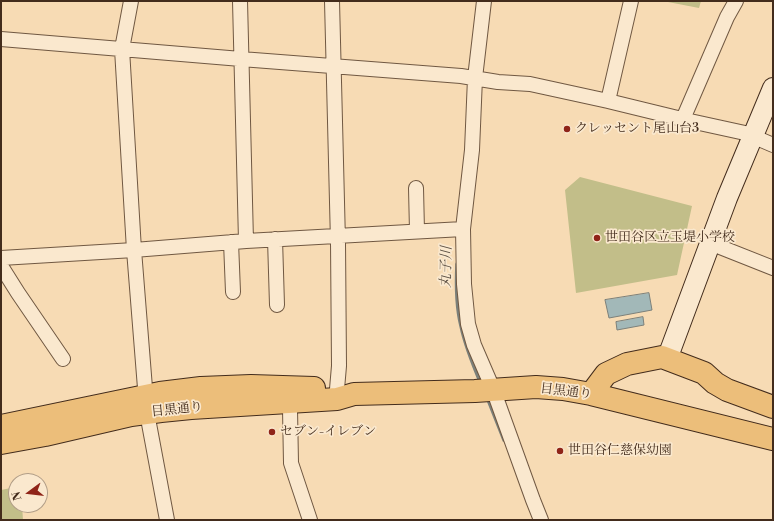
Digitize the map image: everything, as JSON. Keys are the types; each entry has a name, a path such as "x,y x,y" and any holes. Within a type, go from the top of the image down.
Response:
{"main road":[{"path":"591,394 606,374 627,364 659,357 667,358 704,373 714,383 727,390 773,407"},
{"name":"目黒通り","path":"1,443 201,388 250,386 346,391 548,388 591,394 773,439"},
{"name":"目黒通り","path":"1,426 146,404 191,408 337,399 346,391"}],"street":[{"path":"131,1 122,49 134,250 146,404 167,520"},
{"path":"240,1 246,241"},
{"path":"332,1 339,366 346,391"},
{"path":"484,1 469,77 472,150 458,229 468,324 484,390 541,520"},
{"path":"608,101 630,1"},
{"path":"683,119 727,17 736,1"},
{"path":"1,39 241,59 333,65 530,84 745,133 773,145"},
{"path":"667,358 727,198 773,88"},
{"path":"416,188 417,231"},
{"path":"1,258 134,250 275,239 458,229"},
{"path":"275,239 277,305"},
{"path":"231,242 233,292"},
{"path":"710,243 773,268"},
{"path":"1,266 63,359"},
{"path":"289,402 291,463 310,520"}],"shaded area":[{"path":"701,1 699,8 668,2"},
{"path":"580,177 692,206 677,275 576,293 565,190"},
{"path":"649,293 652,310 609,318 605,300"},
{"path":"643,317 644,325 617,330 616,322"},
{"path":"8,489 8,513 23,513 23,520 1,520 1,490"}],"waterway":[{"name":"丸子川","path":"457,264 456,279 459,318 467,348 481,384"},
{"name":"丸子川","path":"487,397 504,440"}],"place":[{"name":"クレッセント尾山台3","path":"567,129"},
{"name":"世田谷区立玉堤小学校","path":"597,238"},
{"name":"セブン-イレブン","path":"272,432"},
{"name":"世田谷仁慈保幼園","path":"560,451"}]}
